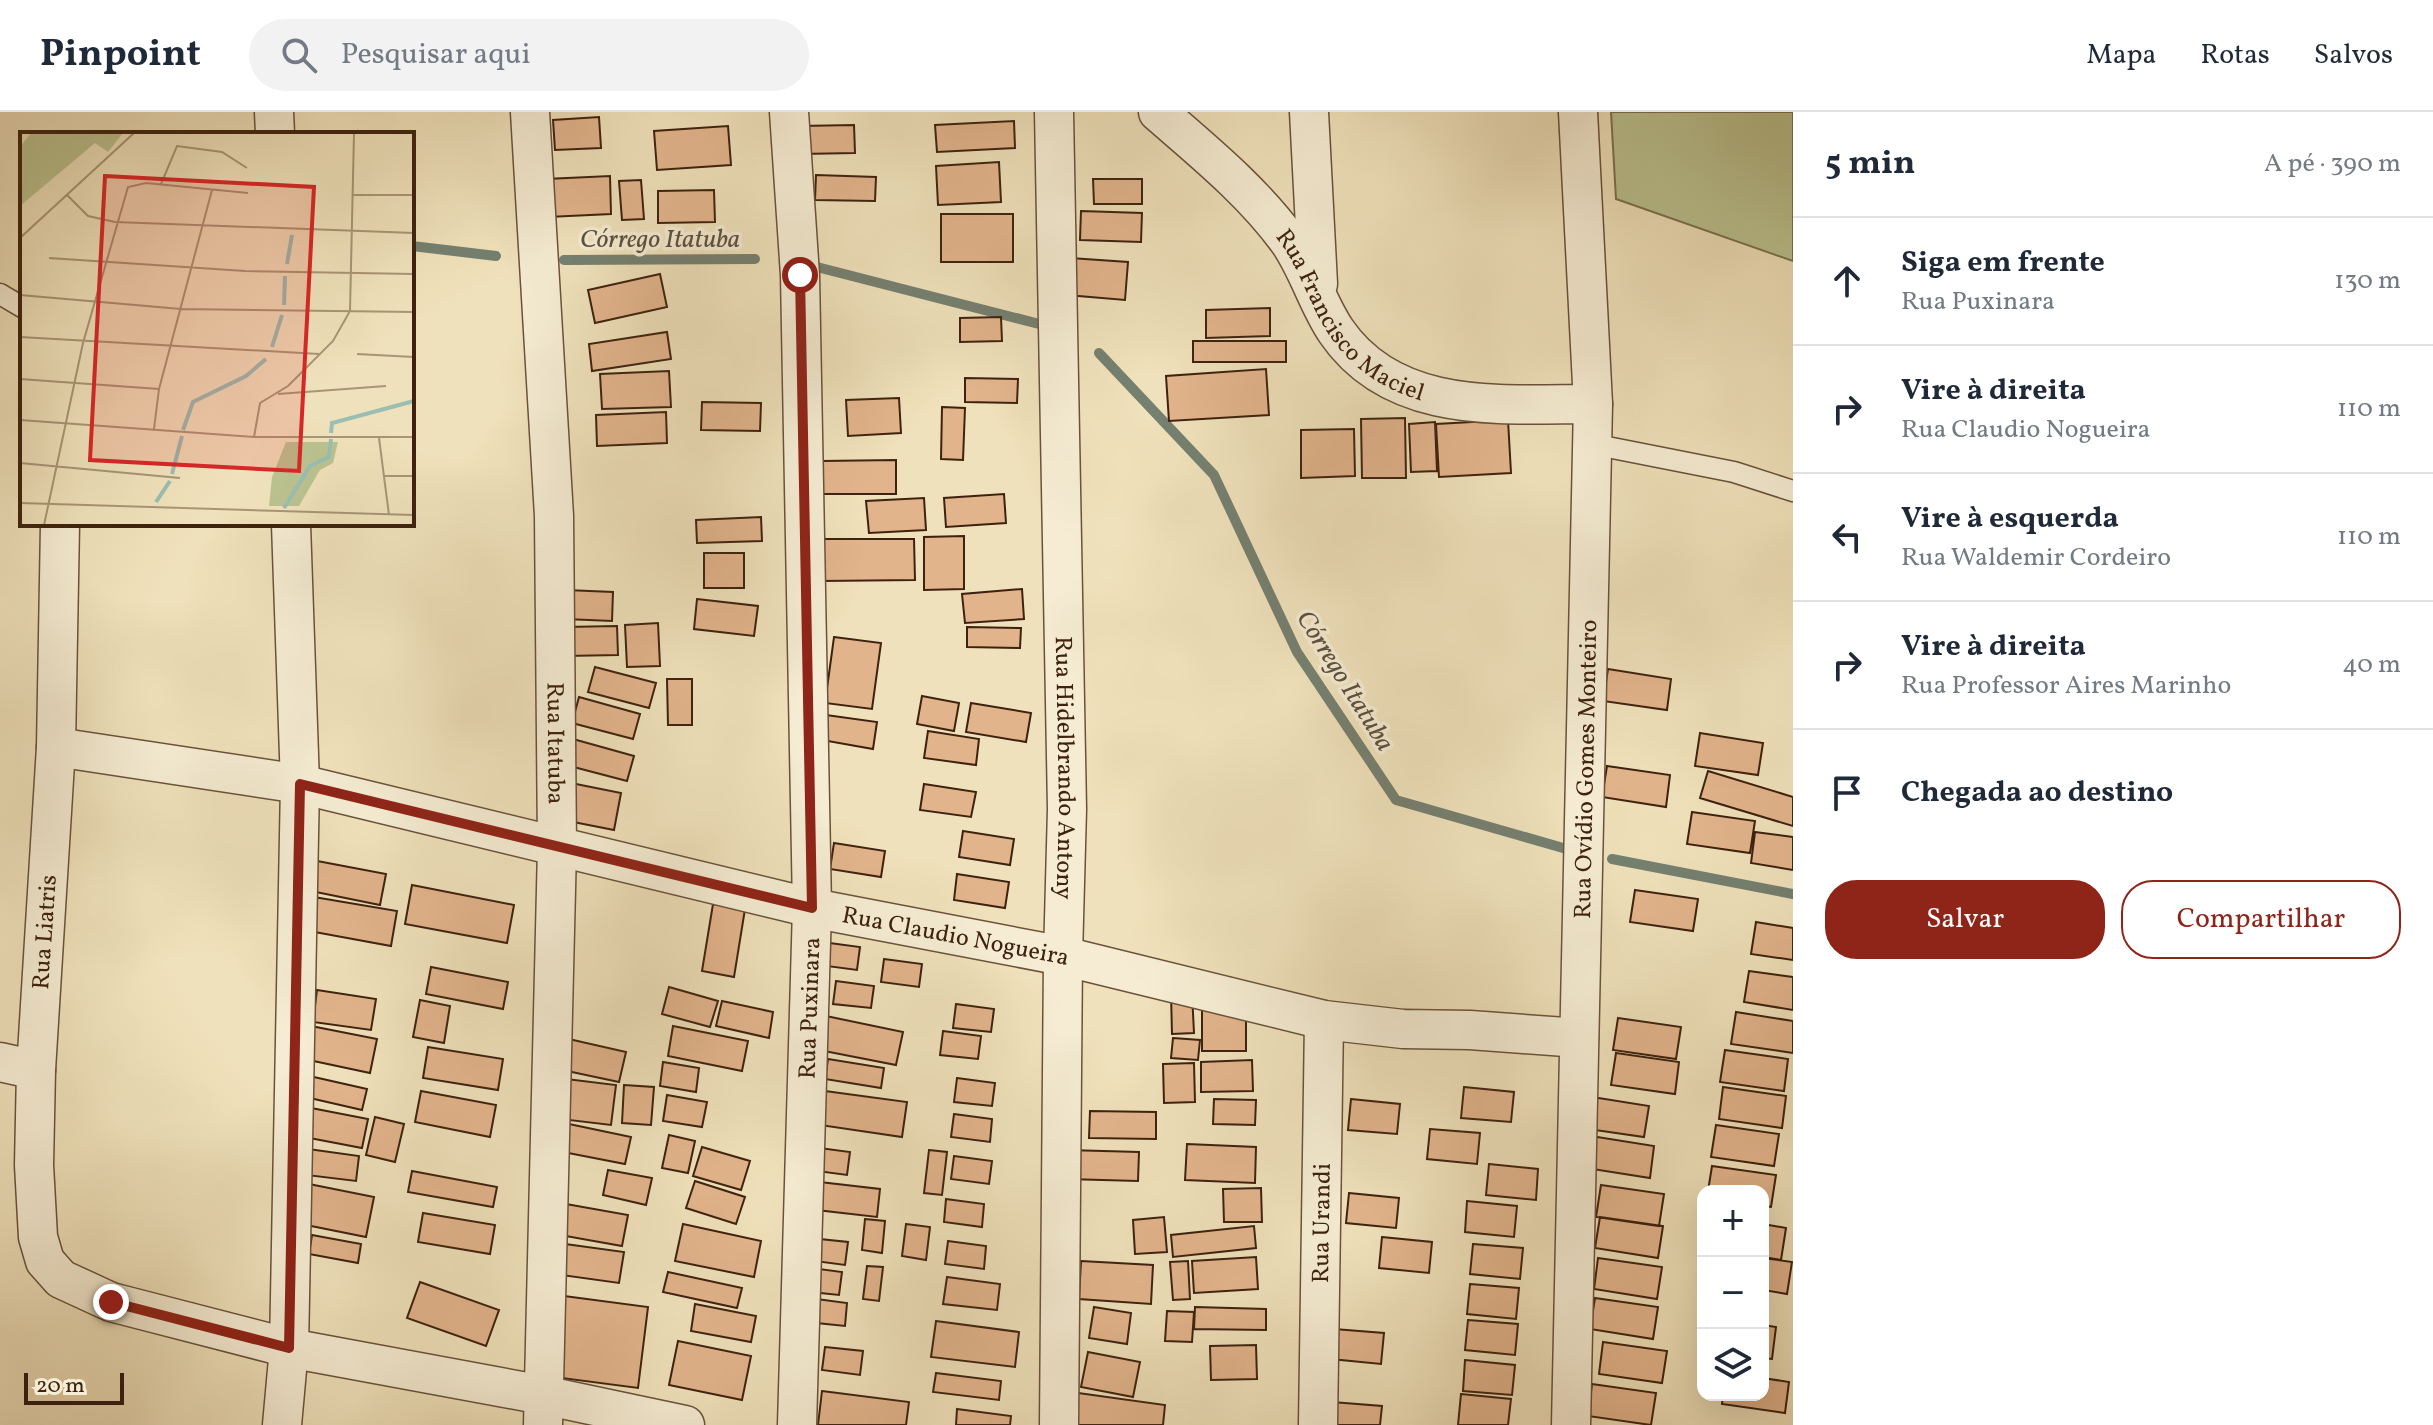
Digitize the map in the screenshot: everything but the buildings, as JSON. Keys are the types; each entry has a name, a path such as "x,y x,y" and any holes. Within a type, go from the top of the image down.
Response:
{"street":[{"path":"274,112 275,132"},
{"name":"Rua Itatuba","path":"530,112 554,516 557,848 543,1410"},
{"name":"Rua Puxinara","path":"789,112 800,275 812,908 797,1425"},
{"name":"Rua Hidelbrando Antony","path":"1054,112 1067,809 1059,1425"},
{"name":"Rua Francisco Maciel","path":"1158,112 1265,209 1291,244 1334,328 1351,352 1381,377 1421,393 1483,404 1593,404"},
{"path":"1309,112 1318,294"},
{"name":"Rua Ovídio Gomes Monteiro","path":"1571,1425 1593,404 1578,112"},
{"name":"Rua Liatris","path":"60,526 56,747 18,1066 34,1165 38,1237 45,1261 61,1279 111,1302 289,1348 543,1410 685,1425"},
{"path":"282,1425 289,1348 300,784 291,526"},
{"name":"Rua Claudio Nogueira","path":"56,747 300,784 812,908 1063,956 1324,1020 1403,1029 1470,1030 1579,1038"},
{"name":"Rua Urandi","path":"1318,1425 1324,1020"}],"lane":[{"path":"0,294 20,306"},
{"path":"1592,444 1734,472 1793,491"}],"green space":[{"path":"1611,112 1793,112 1793,261 1616,199"}],"waterway":[{"name":"Córrego Itatuba","path":"414,246 496,256"},
{"name":"Córrego Itatuba","path":"564,260 755,259"},
{"name":"Córrego Itatuba","path":"813,266 1051,327"},
{"name":"Córrego Itatuba","path":"1099,353 1214,475 1297,652 1396,800 1577,852"},
{"name":"Córrego Itatuba","path":"1612,859 1793,894"}],"route":[{"path":"111,1302 289,1348 300,784 812,908 800,275"}]}
